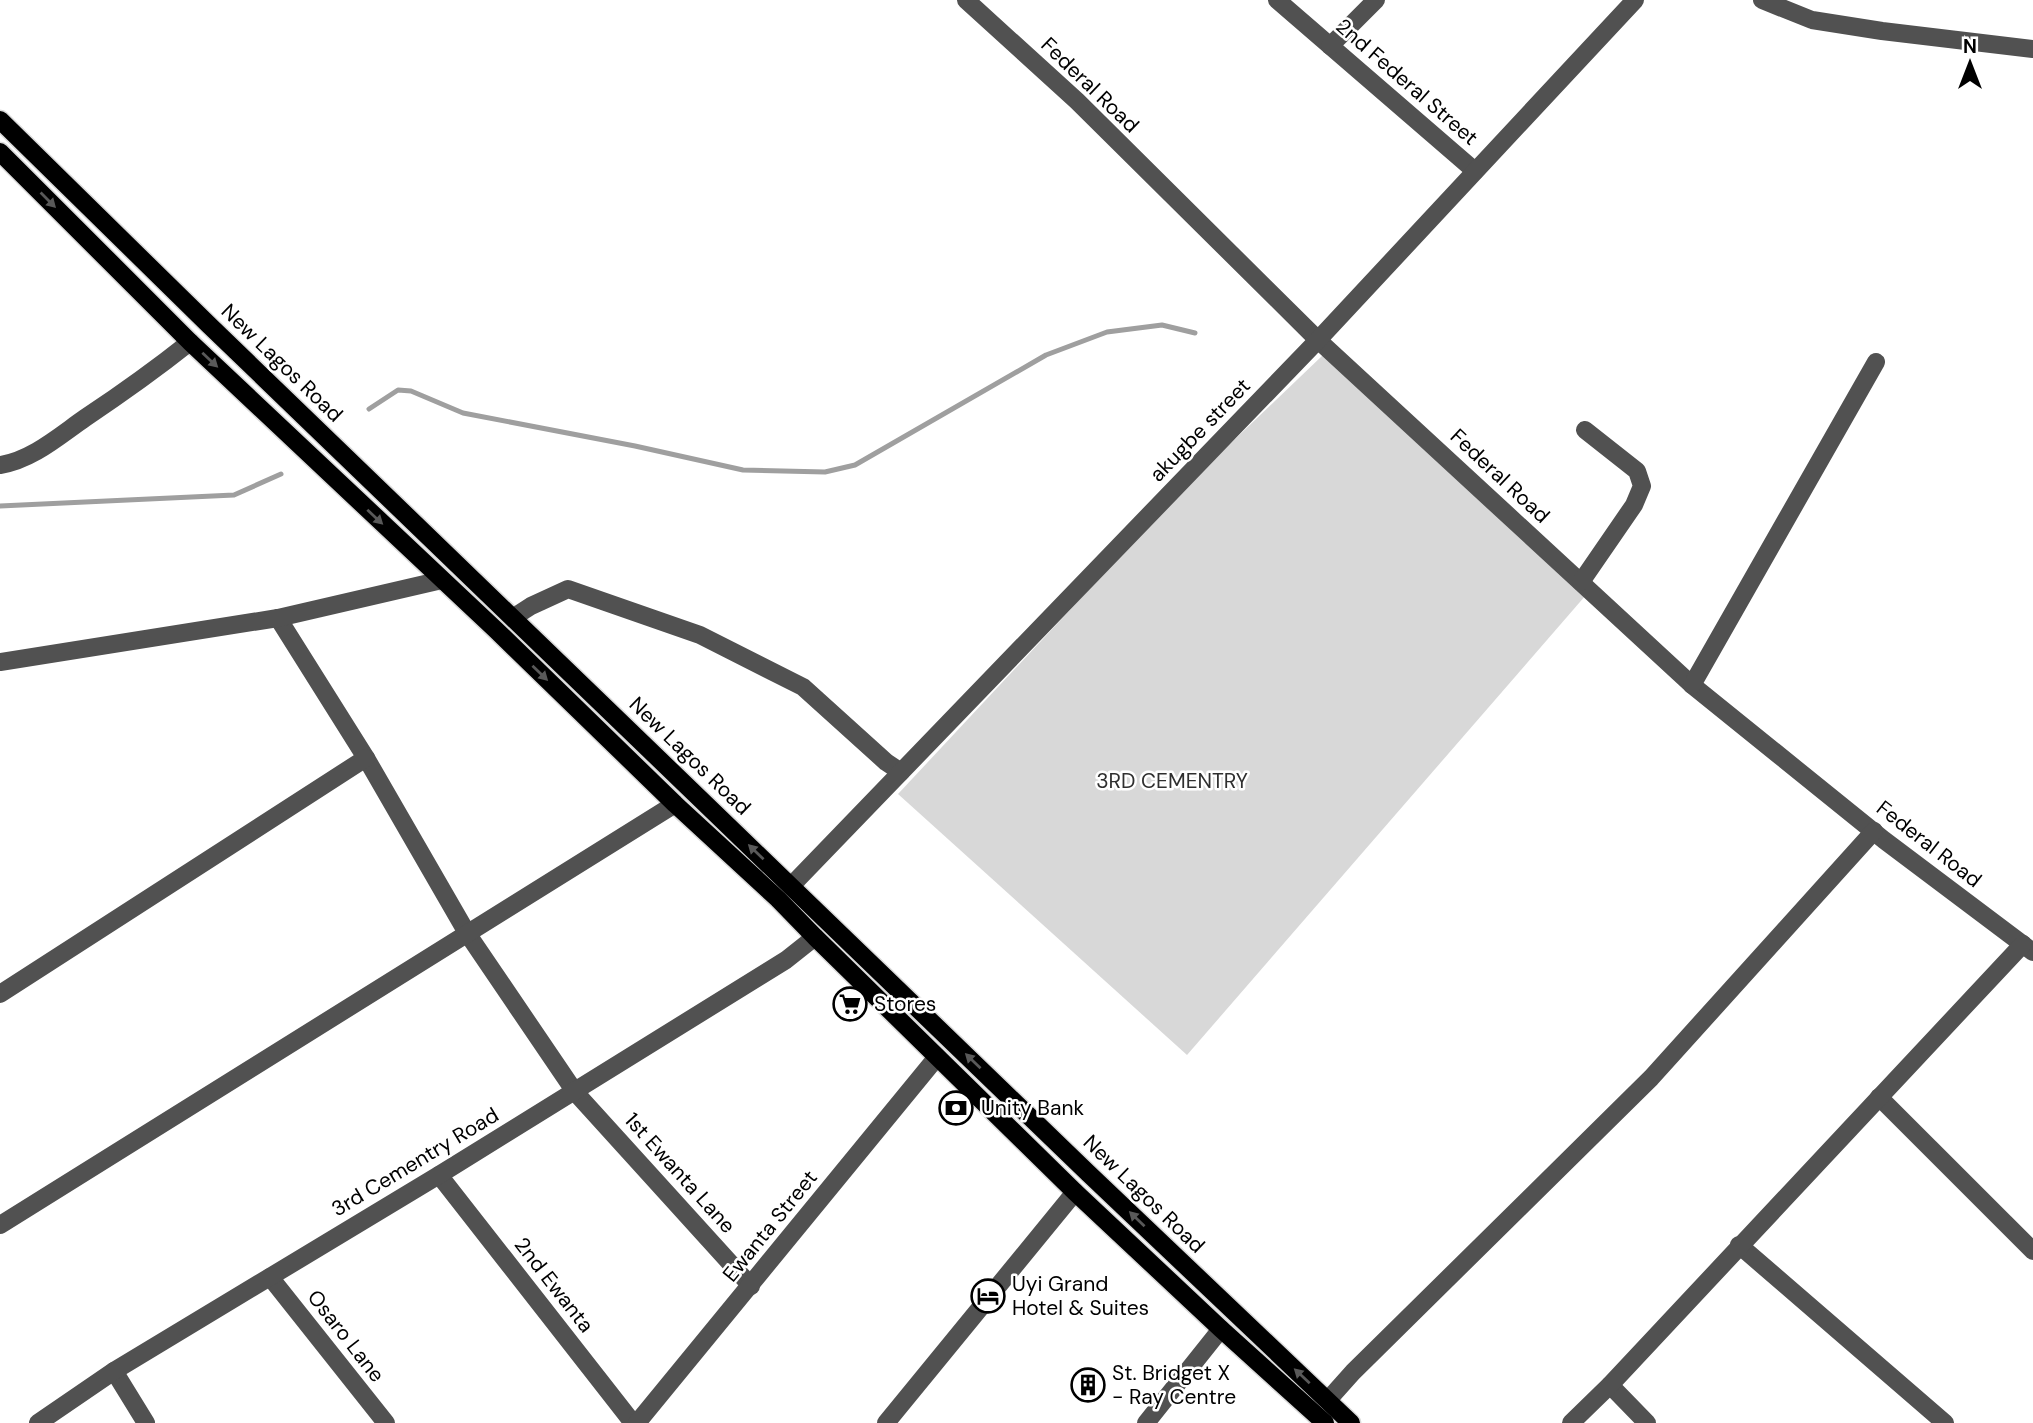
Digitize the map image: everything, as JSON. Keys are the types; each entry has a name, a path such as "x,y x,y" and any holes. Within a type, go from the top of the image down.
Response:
{"main road":[{"name":"New Lagos Road","path":"0,120 1088,1173 1351,1423"},
{"name":"New Lagos Road","path":"0,152 190,342 778,899 1075,1192 1325,1423"}],"street":[{"name":"Federal Road","path":"966,0 1077,101 1318,340 1692,685 1874,831 2028,948"},
{"name":"2nd Federal Street","path":"1277,0 1475,171"},
{"path":"1330,46 1376,0"},
{"name":"akugbe street","path":"791,886 1318,340 1636,0"},
{"path":"1762,0 1812,19 1882,31 2033,50"},
{"path":"0,465 11,463 41,448 146,376 190,342"},
{"path":"1692,685 1877,362"},
{"path":"1581,582 1634,505 1642,485 1637,471 1585,430"},
{"path":"0,662 278,618 442,580"},
{"path":"514,617 568,589 700,635 803,687 886,762 901,772"},
{"name":"1st Ewanta Lane","path":"278,618 366,758 467,933 575,1091 751,1286"},
{"path":"0,995 366,758"},
{"path":"0,1225 675,804"},
{"path":"1328,1400 1353,1372 1651,1078 1874,831"},
{"name":"3rd Cementry Road","path":"38,1423 114,1371 439,1175 786,960 815,937"},
{"path":"1571,1423 1879,1097 2028,948"},
{"name":"Ewanta Street","path":"635,1423 751,1286 937,1057"},
{"path":"1879,1097 2033,1251"},
{"name":"2nd Ewanta","path":"439,1175 635,1423"},
{"path":"886,1423 1075,1192"},
{"path":"1739,1245 1945,1423"},
{"name":"Osaro Lane","path":"270,1277 386,1423"},
{"path":"1146,1423 1221,1329"},
{"path":"114,1371 146,1423"},
{"path":"1609,1385 1647,1423"}],"green space":[{"name":"3RD CEMENTRY","path":"1323,355 1586,595 1187,1055 898,794 1184,488"}],"waterway":[{"path":"369,409 398,390 411,391 463,413 743,470 825,472 855,465 1046,355 1107,332 1162,325 1195,333"},
{"path":"0,506 234,495 281,474"}],"place":[{"name":"Stores","path":"850,1004"},
{"name":"Unity Bank","path":"956,1108"},
{"name":"Uyi Grand Hotel & Suites","path":"988,1296"},
{"name":"St. Bridget X - Ray Centre","path":"1088,1385"}]}
